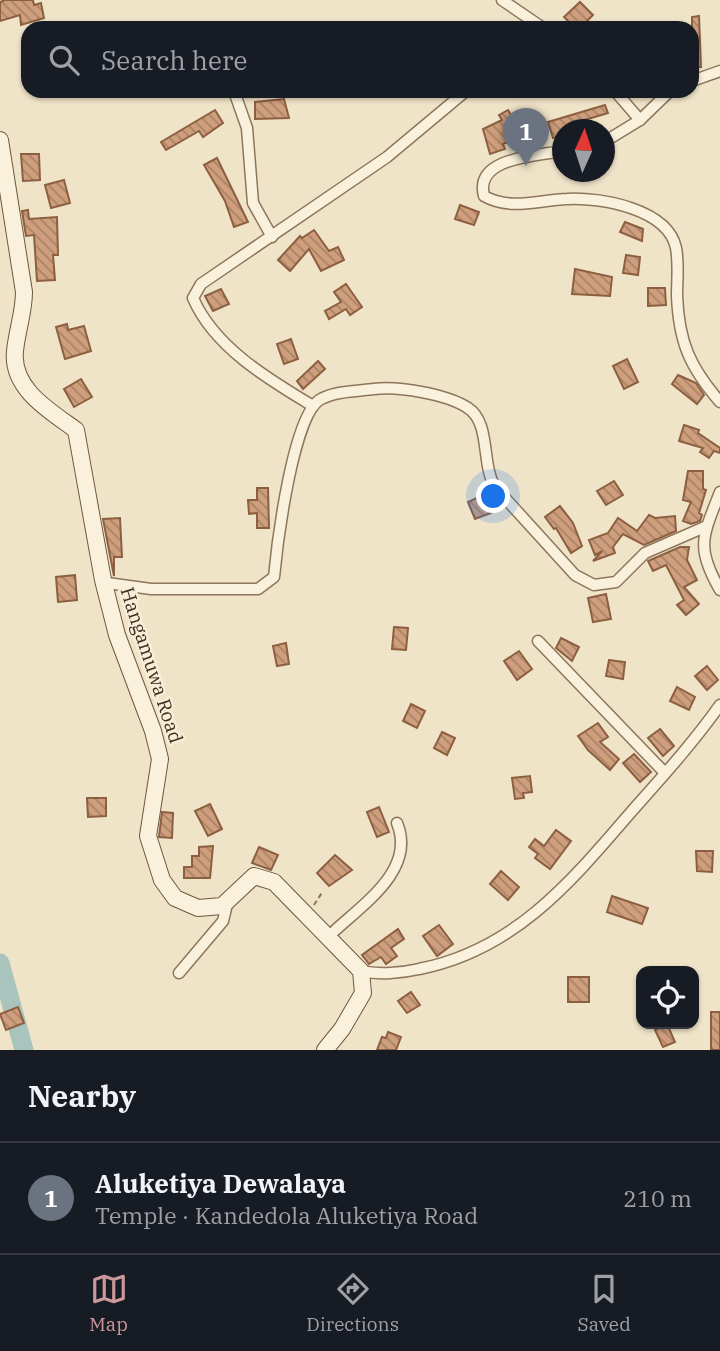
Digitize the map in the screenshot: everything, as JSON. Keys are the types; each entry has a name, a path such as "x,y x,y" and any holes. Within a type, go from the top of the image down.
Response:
{"street":[{"path":"502,0 522,21"},
{"path":"699,78 720,71"},
{"path":"236,98 247,128 253,203 272,237"},
{"path":"313,406 262,375 203,321 193,298 201,284 387,157 458,98"},
{"path":"621,98 639,120"},
{"path":"615,135 639,120 663,98"},
{"name":"Hangamuwa Road","path":"0,140 23,292 24,310 15,353 17,370 26,389 40,404 76,430 103,580 117,635 153,731 160,759 148,836 162,880 175,898 198,908 222,906 228,901"},
{"path":"552,153 505,162 489,171 482,187 484,196 497,203 517,205 569,199 592,200 635,210 665,226 672,236 676,250 678,314 686,353 695,373 720,402"},
{"path":"103,580 107,583 151,589 258,589 274,577 279,520 302,429 313,406 320,399 334,395 388,387 419,391 468,408 480,423 487,474 495,486 575,575 594,585 616,582 645,553 707,526"},
{"path":"720,492 707,526 703,547 705,565 720,590"},
{"path":"538,641 665,773"},
{"path":"361,971 409,971 454,962 525,923 569,883 691,745 720,705"},
{"path":"329,936 390,878 400,859 403,838 397,822"},
{"path":"178,973 223,921 228,901 254,876 274,881 361,971 363,993 342,1029 325,1050"}],"path":[{"path":"308,914 323,891"}],"building":[{"path":"33,0 34,5 41,3 44,18 21,21 21,25 20,15 0,21 0,2"},
{"path":"580,2 593,15 587,21 568,21 564,17"},
{"path":"699,16 701,67 699,21 692,21 692,17"},
{"path":"284,99 289,118 255,119 255,102"},
{"path":"605,105 608,113 588,119 558,119"},
{"path":"215,110 223,123 203,137 199,131 166,150 161,142"},
{"path":"508,110 524,135 503,144 505,149 490,154 483,129 502,120 499,115"},
{"path":"21,154 39,154 40,180 23,181"},
{"path":"217,158 248,222 234,227 225,201 204,165"},
{"path":"64,180 70,203 51,208 45,185"},
{"path":"460,205 479,212 474,225 455,219"},
{"path":"28,210 29,219 57,217 58,255 53,255 55,280 37,281 34,235 26,236 22,211"},
{"path":"625,222 643,229 642,241 620,232"},
{"path":"314,230 329,251 338,247 344,260 321,271 309,249 290,271 278,260 300,236 302,238"},
{"path":"626,255 640,257 638,275 623,273"},
{"path":"575,269 612,277 610,296 572,294"},
{"path":"346,284 362,307 350,315 346,309 329,319 325,311 341,302 334,292"},
{"path":"648,288 665,288 666,305 648,306"},
{"path":"221,289 229,304 213,311 205,296"},
{"path":"67,324 68,330 84,326 91,351 65,359 56,327"},
{"path":"291,339 298,359 284,364 277,344"},
{"path":"627,359 638,382 624,389 613,366"},
{"path":"318,361 325,369 303,389 297,381"},
{"path":"678,375 696,383 704,395 697,404 672,384"},
{"path":"81,379 92,397 74,407 64,389"},
{"path":"684,425 699,430 698,433 720,448 720,453 714,451 709,458 700,452 703,448 679,441"},
{"path":"688,471 703,471 703,489 706,490 699,513 702,515 700,521 691,524 683,521 691,502 683,500"},
{"path":"614,481 623,495 606,505 597,491"},
{"path":"257,488 268,488 269,528 257,528 257,513 249,514 248,500 257,500"},
{"path":"483,495 491,513 475,519 468,502"},
{"path":"560,506 573,523 582,546 571,553 556,528 554,529 545,517"},
{"path":"649,515 655,518 675,516 676,531 644,545 623,534 613,547 615,553 593,561 602,551 595,555 589,540 608,533 618,518 637,531"},
{"path":"120,518 122,557 114,557 114,576 103,519"},
{"path":"680,547 689,547 687,560 697,580 684,587 699,604 686,615 677,605 684,600 666,565 653,571 648,561"},
{"path":"75,575 77,600 58,602 56,577"},
{"path":"606,594 611,619 593,622 588,598"},
{"path":"394,627 408,628 406,650 392,649"},
{"path":"561,638 579,647 572,661 556,648"},
{"path":"286,643 289,664 277,666 273,646"},
{"path":"519,651 532,669 517,680 504,661"},
{"path":"609,660 625,662 623,679 606,676"},
{"path":"707,666 718,680 707,690 695,676"},
{"path":"677,687 695,697 689,710 670,701"},
{"path":"411,704 425,711 417,728 403,721"},
{"path":"598,723 608,737 600,742 619,759 610,770 588,750 578,736"},
{"path":"660,729 674,746 663,756 648,738"},
{"path":"442,732 455,738 447,755 434,748"},
{"path":"634,754 651,772 640,782 623,763"},
{"path":"530,776 532,792 523,793 524,798 515,799 512,778"},
{"path":"87,798 106,798 106,816 88,817"},
{"path":"210,804 222,829 208,836 195,811"},
{"path":"379,807 389,832 377,837 367,812"},
{"path":"162,812 173,813 172,838 159,837"},
{"path":"556,830 571,841 550,869 535,858 538,854 529,847 535,839 544,846"},
{"path":"213,846 210,878 184,878 184,867 192,867 192,856 199,856 199,847"},
{"path":"259,847 278,855 271,870 252,863"},
{"path":"696,851 713,851 712,872 697,871"},
{"path":"335,855 352,870 329,886 317,873"},
{"path":"501,871 519,887 508,900 490,884"},
{"path":"612,896 648,908 642,924 607,912"},
{"path":"439,925 453,944 437,956 423,936"},
{"path":"398,929 404,939 391,948 397,956 386,964 381,957 369,964 362,955"},
{"path":"568,977 589,977 589,1002 568,1002"},
{"path":"411,992 420,1005 407,1013 398,1001"},
{"path":"18,1007 24,1023 6,1030 0,1014"},
{"path":"711,1012 720,1012 720,1050 711,1050"},
{"path":"669,1029 675,1042 663,1047 655,1030"},
{"path":"388,1032 401,1037 396,1050 377,1050 382,1037 386,1038"}],"waterway":[{"path":"0,963 24,1050"}],"place":[{"name":"Aluketiya Dewalaya","path":"526,166"}]}
